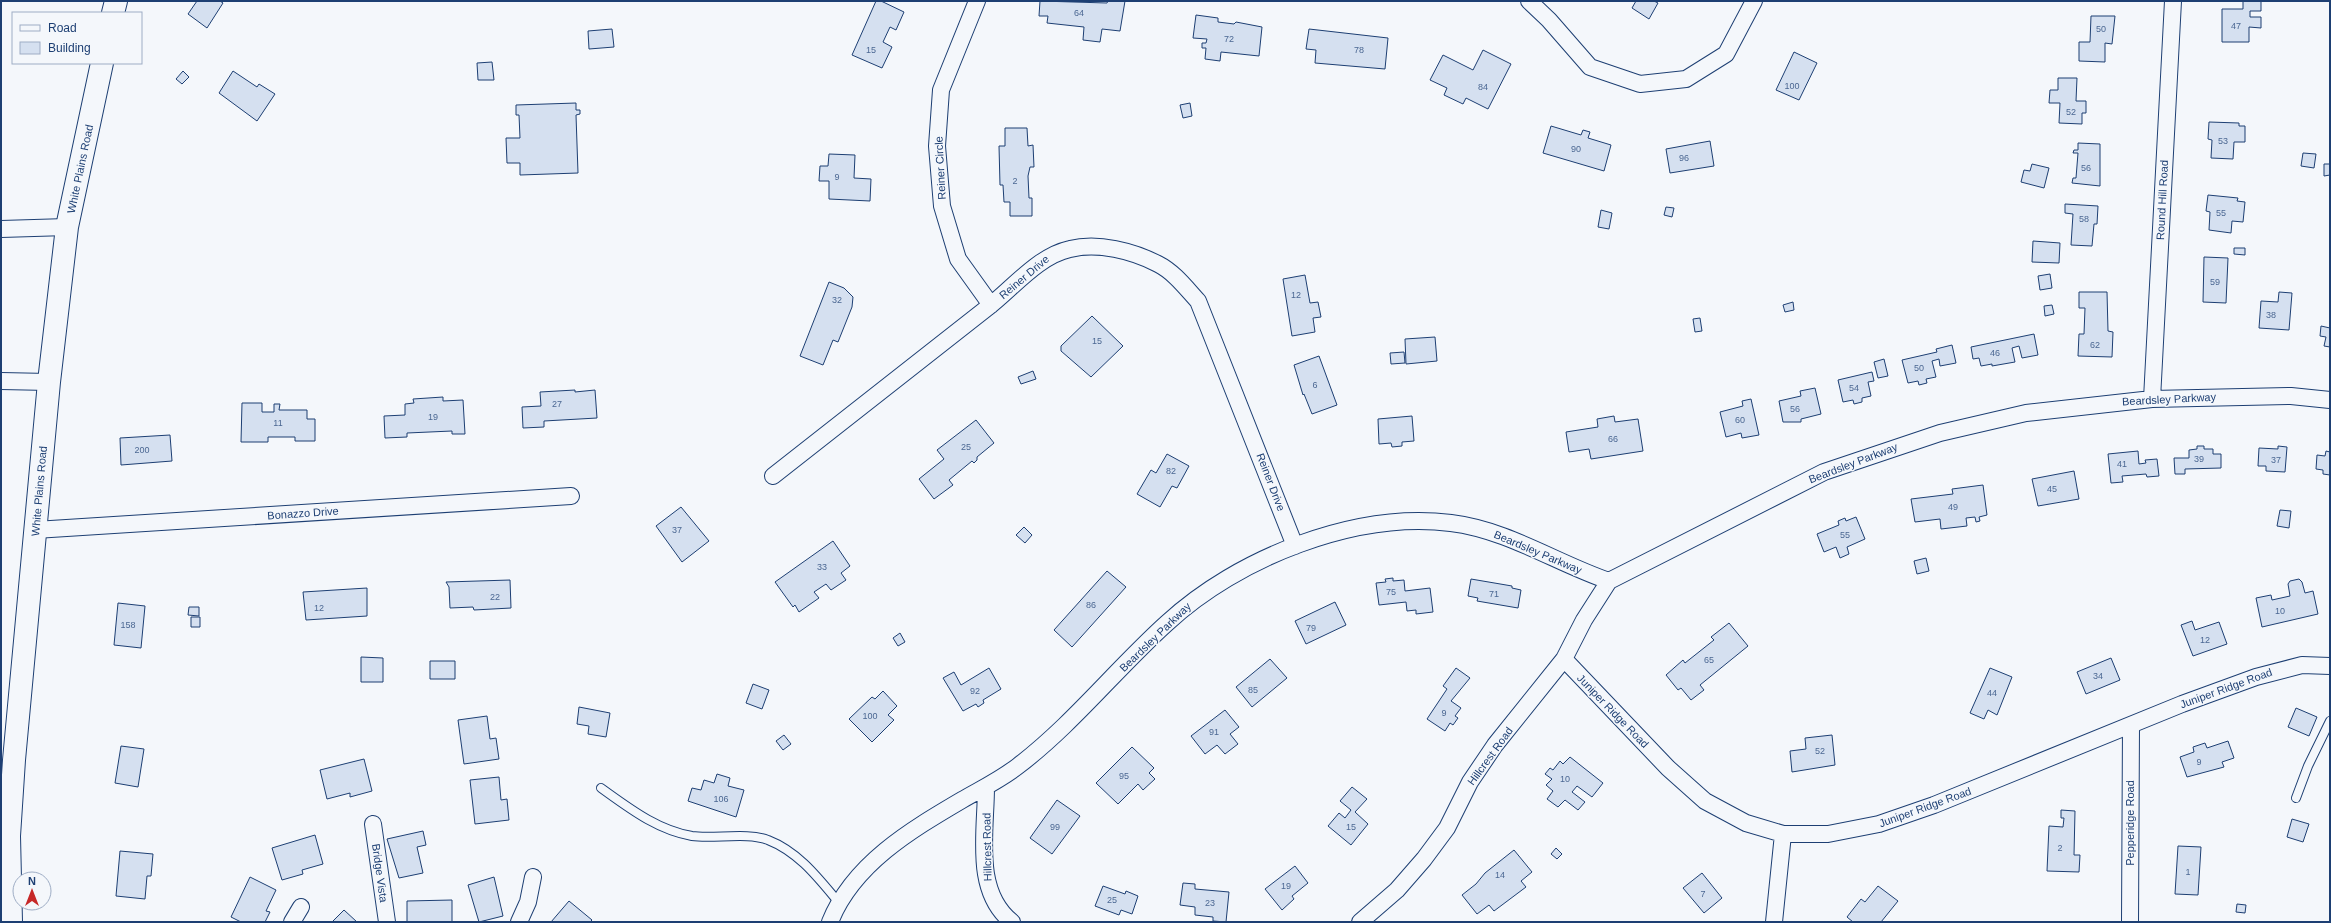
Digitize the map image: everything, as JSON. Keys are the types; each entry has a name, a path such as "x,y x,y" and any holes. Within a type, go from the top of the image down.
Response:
{"main road":[{"path":"113,12 116,1"},
{"name":"White Plains Road","path":"11,922 9,836 13,775 49,382 67,228 102,64"}],"street":[{"name":"Reiner Circle","path":"977,1 941,90 937,146 942,206 958,259 991,305"},
{"path":"1529,1 1549,20 1590,67 1640,84 1686,79 1726,54 1754,1"},
{"name":"Round Hill Road","path":"2152,399 2173,1"},
{"path":"1,229 67,228"},
{"name":"Reiner Drive","path":"773,476 991,305 1053,253 1072,248 1099,247 1129,252 1159,264 1198,300 1208,320 1296,546"},
{"path":"1,381 49,382"},
{"name":"Beardsley Parkway","path":"830,922 840,904 865,870 882,852 919,826 986,787 1038,750 1083,709 1166,624 1193,601 1224,580 1296,546 1346,531 1380,524 1412,521 1451,523 1481,529 1512,539 1576,570 1609,581 1824,472 1940,433 2026,413 2152,399 2291,396 2330,400"},
{"name":"Bonazzo Drive","path":"36,530 571,496"},
{"name":"Hillcrest Road","path":"1360,922 1397,890 1424,859 1447,828 1474,776 1564,659 1584,620 1609,581"},
{"name":"Juniper Ridge Road","path":"1564,659 1668,768 1705,801 1746,823 1783,834 1828,834 1879,824 1934,805 2131,725 2277,670 2302,665 2330,666"},
{"name":"Pepperidge Road","path":"2130,922 2131,725"},
{"name":"Hillcrest Road","path":"986,787 985,878 989,892 1012,922"},
{"name":"Bridge Vista","path":"373,824 387,922"},
{"path":"1774,922 1783,834"},
{"path":"519,922 528,902 533,877"},
{"path":"292,922 300,907"}],"lane":[{"path":"2296,798 2308,766 2330,721"},
{"path":"601,788 632,811 658,826 692,836 767,839 806,864 840,904"}],"building":[{"path":"197,1 220,1 223,3 207,28 188,14"},
{"path":"876,1 881,1 904,12 896,30 890,27 883,42 892,47 882,68 852,55"},
{"path":"1040,1 1107,3 1108,1 1125,1 1120,31 1102,29 1100,42 1083,40 1084,27 1047,23 1048,16 1039,16"},
{"path":"1636,1 1654,1 1658,3 1649,19 1632,8"},
{"path":"2243,1 2261,1 2261,11 2250,11 2250,17 2261,17 2261,28 2249,27 2249,42 2222,42 2222,9 2243,9"},
{"path":"1196,15 1218,18 1218,22 1234,24 1236,22 1262,27 1259,56 1221,52 1220,61 1205,59 1206,48 1202,48 1202,43 1206,43 1207,39 1193,38"},
{"path":"2091,16 2115,16 2112,44 2105,43 2105,62 2079,61 2079,42 2090,42"},
{"path":"612,29 614,47 589,49 588,31"},
{"path":"1309,29 1388,38 1385,69 1315,63 1316,50 1306,49"},
{"path":"1483,50 1511,64 1488,109 1466,98 1463,104 1444,95 1447,88 1430,80 1443,55 1473,70"},
{"path":"1794,52 1817,63 1799,100 1776,90"},
{"path":"492,62 494,80 478,80 477,63"},
{"path":"183,71 189,77 182,84 176,79"},
{"path":"233,71 257,87 259,84 275,94 257,121 219,93"},
{"path":"2058,78 2077,78 2076,101 2086,101 2086,113 2082,113 2082,124 2059,123 2060,103 2049,103 2050,90 2058,90"},
{"path":"576,103 576,110 580,110 580,114 576,115 578,173 520,175 520,163 507,163 506,138 520,138 519,115 516,115 516,105"},
{"path":"1190,103 1192,116 1183,118 1180,105"},
{"path":"2209,122 2239,123 2239,126 2245,126 2245,142 2234,142 2233,159 2211,158 2212,140 2208,139"},
{"path":"1551,126 1581,135 1583,130 1590,132 1588,138 1611,145 1604,171 1543,153"},
{"path":"1005,128 1027,128 1028,146 1033,145 1034,167 1030,167 1028,176 1029,198 1032,198 1032,216 1010,216 1010,202 1004,202 1003,185 1000,185 999,146 1005,146"},
{"path":"1710,141 1714,166 1670,173 1666,149"},
{"path":"2078,143 2100,144 2100,186 2072,183 2073,178 2076,178 2078,153 2073,153 2074,150 2078,150"},
{"path":"2303,153 2316,154 2314,168 2301,166"},
{"path":"829,154 855,155 854,178 871,179 870,201 829,199 829,181 819,181 820,166 828,166"},
{"path":"2032,164 2049,168 2044,188 2021,182 2024,170 2030,171"},
{"path":"2324,164 2330,164 2330,175 2324,176"},
{"path":"2208,195 2238,198 2237,201 2245,202 2243,222 2232,221 2231,233 2209,230 2210,212 2206,211"},
{"path":"2065,204 2098,206 2097,224 2094,224 2092,246 2071,245 2073,214 2065,213"},
{"path":"1666,207 1674,208 1672,217 1664,215"},
{"path":"1601,210 1612,213 1609,229 1598,227"},
{"path":"2033,241 2060,243 2059,263 2032,262"},
{"path":"2234,248 2245,248 2245,255 2234,254"},
{"path":"2204,257 2228,258 2226,303 2203,302"},
{"path":"2050,274 2052,288 2040,290 2038,276"},
{"path":"1305,275 1310,303 1318,302 1321,317 1313,318 1315,332 1292,336 1283,279"},
{"path":"829,282 844,288 853,297 852,307 838,342 833,340 823,365 800,356"},
{"path":"2079,292 2107,292 2108,331 2113,332 2112,357 2078,356 2079,334 2084,334 2085,308 2079,308"},
{"path":"2279,292 2292,293 2289,330 2259,328 2261,301 2278,302"},
{"path":"1793,302 1794,310 1785,312 1783,305"},
{"path":"2052,305 2054,314 2045,316 2044,306"},
{"path":"1092,316 1123,346 1091,377 1061,351 1061,346"},
{"path":"1700,318 1702,331 1695,332 1693,319"},
{"path":"2321,326 2330,328 2330,347 2324,346 2326,337 2320,336"},
{"path":"2034,334 2038,355 2022,358 2019,346 2012,348 2015,362 1992,366 1992,364 1981,366 1979,358 1973,359 1971,347"},
{"path":"1435,337 1437,361 1406,364 1405,339"},
{"path":"1952,345 1956,363 1940,366 1939,359 1932,361 1936,377 1926,379 1927,383 1919,385 1918,381 1908,383 1902,360 1937,352 1936,349"},
{"path":"1404,352 1405,363 1391,364 1390,353"},
{"path":"1319,356 1337,405 1312,414 1304,394 1303,395 1294,365"},
{"path":"1884,359 1888,376 1878,378 1874,362"},
{"path":"1033,371 1036,379 1021,384 1018,377"},
{"path":"1872,372 1874,381 1868,382 1871,396 1862,398 1862,402 1854,404 1853,400 1843,402 1838,380"},
{"path":"1815,388 1821,414 1801,419 1801,422 1783,422 1779,401 1801,396 1800,391"},
{"path":"575,390 575,392 595,390 597,418 544,421 544,427 523,428 522,407 541,406 540,392"},
{"path":"443,397 443,401 463,400 465,434 452,434 452,431 407,433 407,437 385,438 384,416 405,415 405,404 414,403 413,399"},
{"path":"1751,399 1759,435 1742,438 1741,433 1726,437 1720,412 1743,406 1742,401"},
{"path":"242,403 262,403 262,412 274,412 274,404 280,404 279,410 307,410 307,419 315,419 315,441 295,441 295,437 268,437 268,442 241,442"},
{"path":"1412,416 1414,441 1402,442 1402,446 1392,447 1391,443 1379,444 1378,419"},
{"path":"1614,416 1615,422 1638,419 1643,451 1591,459 1589,449 1569,452 1566,432 1598,427 1597,419"},
{"path":"976,420 994,443 977,457 977,460 974,463 972,461 949,480 953,485 934,499 919,479 944,459 937,450"},
{"path":"170,435 172,461 121,465 120,438"},
{"path":"2197,446 2204,446 2204,449 2213,449 2213,454 2221,454 2221,468 2185,469 2185,474 2175,474 2174,458 2189,458 2189,450 2197,449"},
{"path":"2278,446 2287,447 2285,472 2266,471 2266,466 2258,466 2259,448 2278,449"},
{"path":"2138,451 2139,464 2146,463 2145,460 2157,459 2159,476 2147,477 2146,474 2122,476 2123,482 2111,483 2108,454"},
{"path":"2326,451 2330,452 2330,475 2323,474 2323,470 2316,469 2317,455 2325,456"},
{"path":"1167,454 1189,466 1177,488 1172,486 1160,507 1137,494 1151,470 1156,473"},
{"path":"2074,471 2079,499 2038,506 2032,479"},
{"path":"1983,485 1987,515 1979,517 1980,521 1976,522 1975,517 1966,518 1967,526 1941,529 1940,519 1915,522 1911,499 1953,494 1952,489"},
{"path":"681,507 709,541 682,562 656,526"},
{"path":"2280,510 2291,511 2289,528 2277,526"},
{"path":"1856,517 1865,539 1847,547 1849,554 1840,558 1836,547 1824,552 1817,534 1839,525 1838,521 1845,518 1846,521"},
{"path":"1024,527 1032,535 1025,543 1016,535"},
{"path":"833,541 850,566 841,573 846,580 831,590 826,584 814,592 819,598 799,612 795,605 793,607 775,582"},
{"path":"1926,558 1929,571 1917,574 1914,561"},
{"path":"1107,571 1126,587 1072,647 1054,630"},
{"path":"1393,578 1393,581 1404,580 1405,591 1430,588 1433,612 1416,614 1416,610 1407,611 1406,602 1379,605 1376,583 1386,582 1385,579"},
{"path":"1471,579 1512,586 1512,588 1521,590 1518,608 1477,601 1478,598 1468,596"},
{"path":"2299,579 2302,582 2305,593 2313,591 2318,614 2262,627 2256,598 2271,595 2272,600 2290,596 2288,584 2290,581"},
{"path":"510,580 511,608 474,610 473,607 450,608 449,587 446,582"},
{"path":"367,588 367,616 306,620 303,592"},
{"path":"1335,602 1346,625 1306,644 1295,621"},
{"path":"118,603 145,606 141,648 114,645"},
{"path":"189,607 199,607 199,616 188,615"},
{"path":"191,617 200,617 200,627 191,627"},
{"path":"2192,621 2195,630 2219,622 2227,644 2193,656 2181,625"},
{"path":"1729,623 1748,646 1700,685 1704,690 1691,700 1681,688 1678,690 1666,675 1683,660 1685,663 1714,640 1711,637"},
{"path":"900,633 905,642 898,646 893,638"},
{"path":"361,657 383,658 383,682 361,682"},
{"path":"2111,658 2120,680 2086,694 2077,672"},
{"path":"1270,659 1287,678 1252,707 1236,687"},
{"path":"430,661 455,661 455,679 430,679"},
{"path":"989,668 1001,689 983,700 984,703 978,707 976,704 963,711 943,678 954,672 961,685"},
{"path":"1456,668 1470,678 1451,701 1461,708 1455,716 1458,718 1453,725 1450,723 1445,731 1427,719 1447,689 1443,686"},
{"path":"1990,668 2012,677 1997,715 1988,710 1984,719 1970,713"},
{"path":"753,684 769,690 762,709 746,703"},
{"path":"883,691 897,706 888,715 894,720 872,742 849,719 872,697 875,699"},
{"path":"579,707 610,713 606,737 588,734 589,726 577,724"},
{"path":"2296,708 2317,717 2309,736 2288,727"},
{"path":"1225,710 1239,727 1230,734 1238,744 1225,754 1217,745 1205,754 1191,736"},
{"path":"487,716 490,739 496,738 499,759 464,764 458,720"},
{"path":"784,735 791,744 783,750 776,741"},
{"path":"1832,735 1835,765 1792,772 1790,751 1806,749 1805,738"},
{"path":"2228,741 2234,758 2222,762 2224,767 2187,777 2180,757 2194,752 2193,747 2205,743 2207,748"},
{"path":"121,746 144,749 138,787 115,783"},
{"path":"1132,747 1154,768 1149,773 1155,779 1143,790 1138,784 1118,804 1096,783"},
{"path":"1570,757 1603,783 1592,797 1577,786 1572,792 1585,802 1578,810 1565,800 1558,807 1547,799 1553,791 1546,785 1552,779 1545,774 1550,768 1553,770 1560,761 1563,764"},
{"path":"364,759 372,791 350,797 350,793 327,799 320,770"},
{"path":"717,774 730,778 728,786 744,790 736,817 688,801 692,788 701,790 704,780 714,783"},
{"path":"499,777 501,800 507,799 509,820 475,824 470,780"},
{"path":"1352,787 1367,799 1355,812 1368,824 1351,845 1328,826 1339,813 1345,818 1351,810 1340,801"},
{"path":"1057,800 1080,816 1052,854 1030,838"},
{"path":"2061,810 2075,811 2074,855 2080,855 2079,872 2047,871 2049,826 2063,827 2064,818 2061,818"},
{"path":"2292,819 2309,824 2303,842 2287,837"},
{"path":"423,831 426,845 417,847 423,873 399,878 387,839"},
{"path":"315,835 323,864 302,870 303,874 282,880 272,848"},
{"path":"2178,846 2201,847 2198,895 2175,894"},
{"path":"1556,848 1562,854 1557,859 1551,854"},
{"path":"1514,850 1532,872 1521,881 1526,887 1494,911 1489,905 1477,914 1462,895 1476,884 1485,873"},
{"path":"120,851 153,854 151,876 147,876 145,899 116,896"},
{"path":"1295,866 1308,883 1292,896 1294,899 1282,910 1265,889"},
{"path":"1702,873 1722,898 1704,913 1683,888"},
{"path":"250,877 276,890 266,911 270,912 265,922 241,922 231,917"},
{"path":"494,877 503,916 479,922 468,885"},
{"path":"1183,883 1195,884 1195,889 1229,892 1226,922 1213,921 1213,917 1195,915 1195,907 1180,905"},
{"path":"1103,886 1125,894 1126,891 1138,896 1132,914 1121,910 1119,915 1095,906"},
{"path":"1878,886 1898,901 1881,922 1853,922 1847,917 1861,899 1865,902"},
{"path":"452,900 452,922 407,922 407,901"},
{"path":"569,901 592,920 590,922 551,922"},
{"path":"2237,904 2246,905 2245,913 2236,912"},
{"path":"344,910 357,922 332,922"}]}
